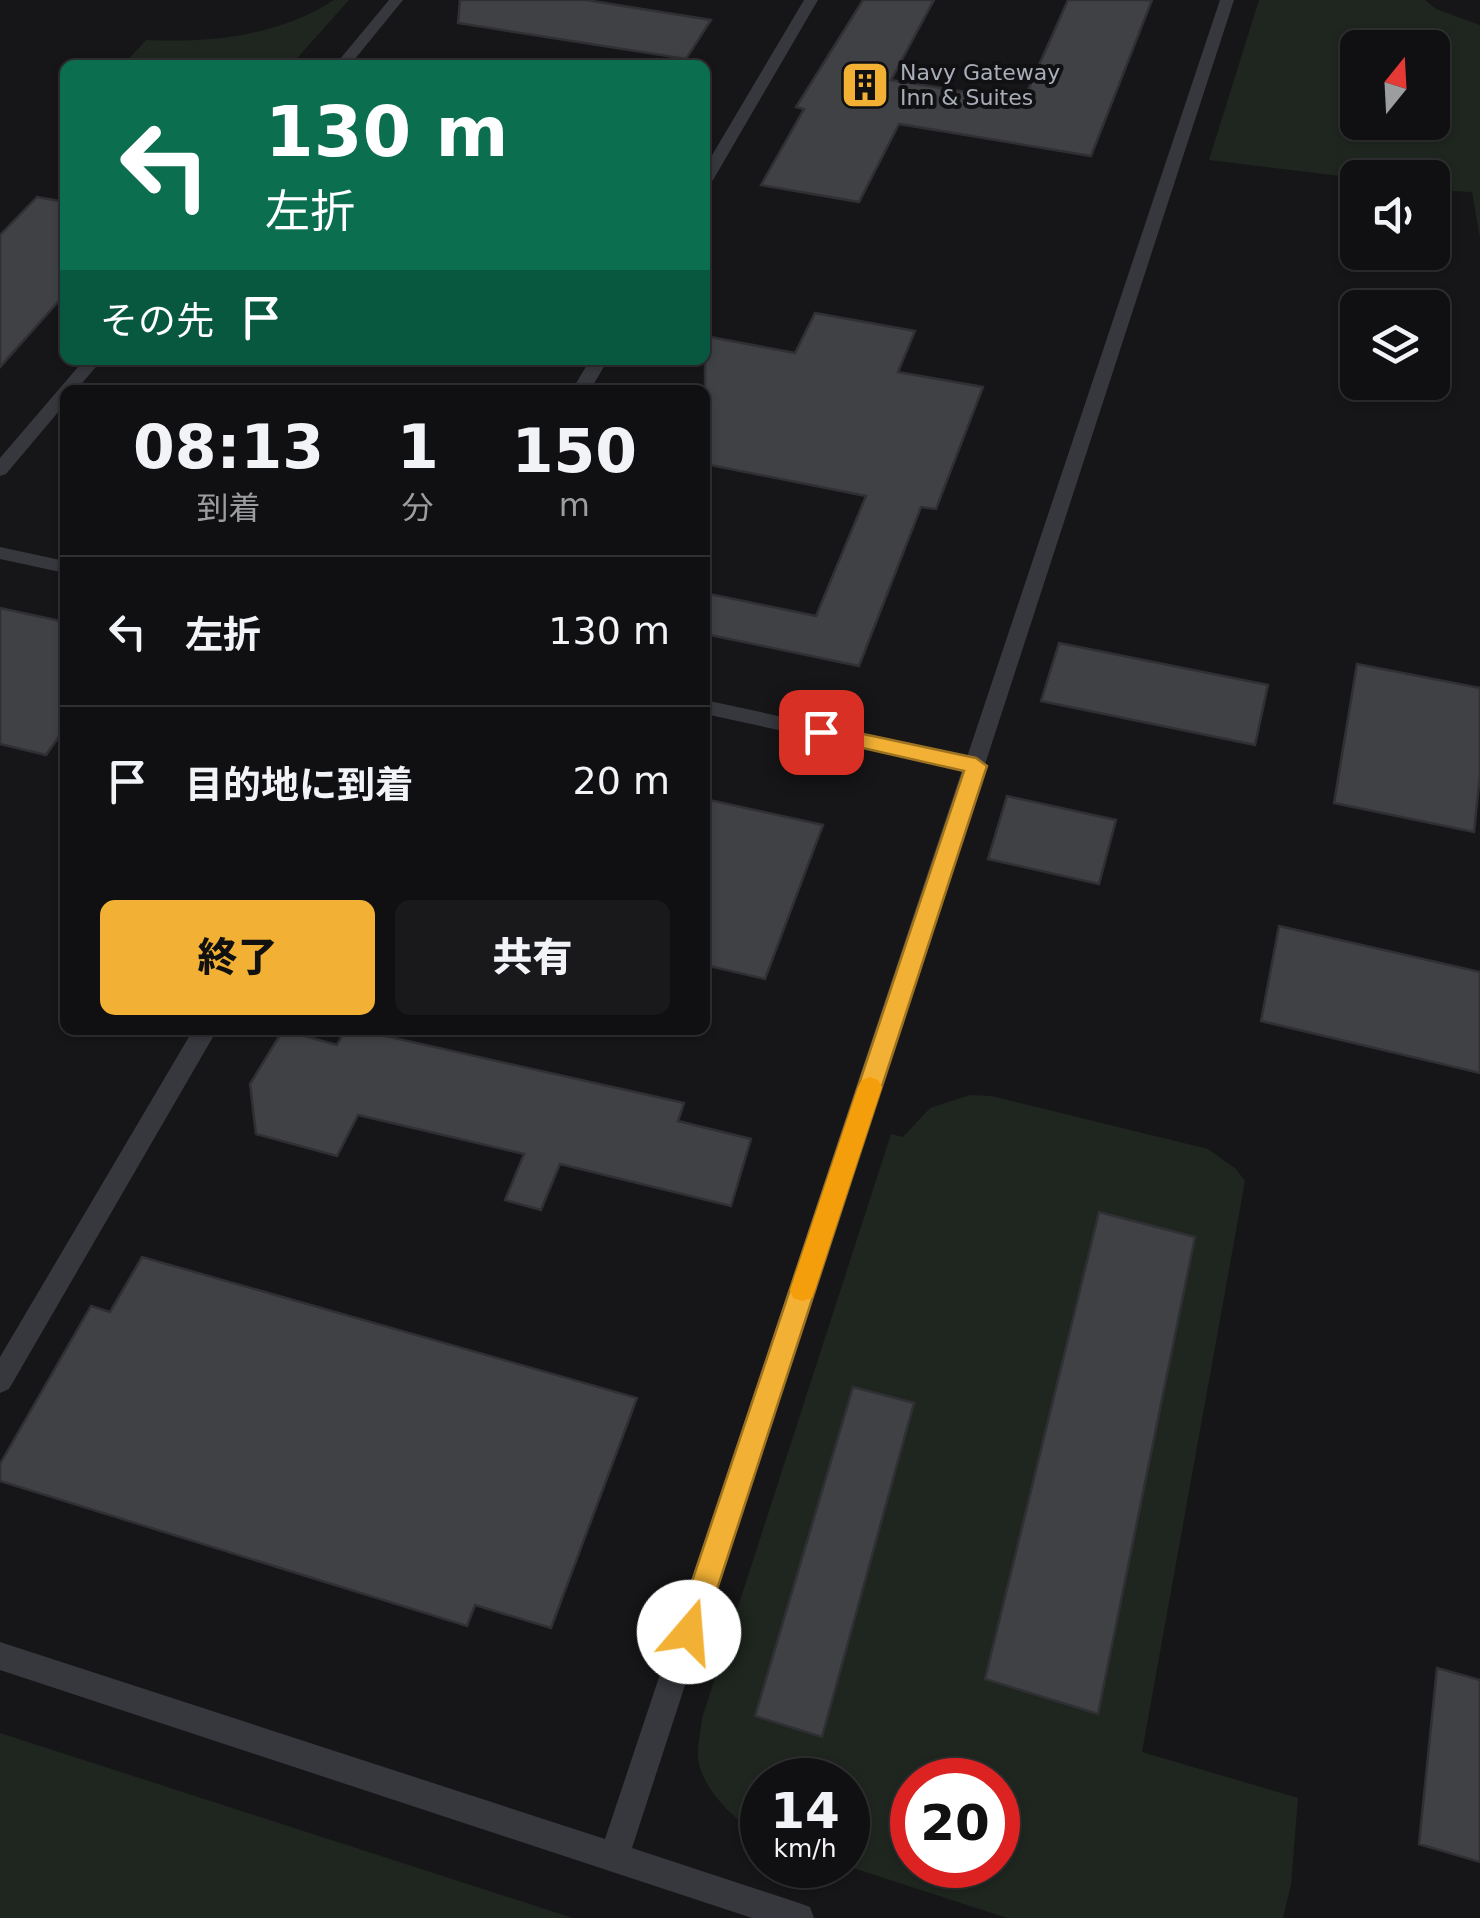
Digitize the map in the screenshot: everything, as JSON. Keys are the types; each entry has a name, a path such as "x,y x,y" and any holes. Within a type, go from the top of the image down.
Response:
{"lane":[{"path":"346,60 396,0"},
{"path":"710,172 811,0"},
{"path":"614,1857 1227,0"},
{"path":"72,385 89,365"},
{"path":"0,470 60,399"},
{"path":"0,553 60,566"},
{"path":"710,708 976,766"},
{"path":"0,1381 202,1035"},
{"path":"0,1656 800,1918"}],"shaded area":[{"path":"334,0 349,0 295,60 128,60 146,40 243,35 313,12"},
{"path":"1259,0 1425,0 1436,9 1480,25 1480,238 1472,192 1450,191 1450,160 1340,160 1340,176 1209,160"},
{"path":"970,1095 992,1096 1208,1149 1236,1169 1245,1181 1142,1752 1298,1798 1291,1885 1283,1918 1007,1918 915,1888 1020,1888 1020,1758 890,1758 890,1880 870,1873 870,1758 740,1758 740,1821 705,1780 698,1753 702,1718 891,1134 903,1137 930,1108"},
{"path":"0,1733 573,1918 0,1918"}],"building":[{"path":"460,0 586,0 711,20 686,59 458,23"},
{"name":"Navy Gateway Inn & Suites","path":"863,0 934,0 891,80 1023,101 1068,0 1152,0 1091,156 899,124 859,202 761,185 804,109 796,107"},
{"path":"37,197 60,201 60,300 0,367 0,235"},
{"path":"815,313 915,331 898,372 983,387 936,509 921,507 859,666 710,635 710,594 816,616 866,496 710,465 710,385 705,385 705,365 710,365 710,337 795,353"},
{"path":"0,608 60,621 60,735 46,755 0,744"},
{"path":"1059,643 1268,685 1255,745 1041,701"},
{"path":"1357,664 1480,688 1480,774 1474,832 1334,803"},
{"path":"1007,796 1116,820 1099,884 988,859"},
{"path":"710,800 823,825 765,979 710,966"},
{"path":"1279,926 1480,972 1480,1073 1261,1021"},
{"path":"280,1035 301,1035 337,1045 342,1035 381,1035 684,1103 678,1121 751,1139 731,1206 560,1164 541,1210 505,1200 524,1154 358,1115 337,1156 256,1134 250,1084"},
{"path":"1099,1212 1195,1237 1098,1714 985,1679"},
{"path":"142,1257 637,1398 551,1628 475,1605 467,1626 0,1481 0,1464 91,1306 110,1312"},
{"path":"853,1387 914,1403 822,1737 755,1716"},
{"path":"1437,1668 1480,1680 1480,1862 1419,1844"}],"slow traffic":[{"path":"802,1290 870,1087"}],"place":[{"name":"Navy Gateway Inn & Suites","path":"865,85"}],"route":[{"path":"689,1632 976,766 821,732"}]}
